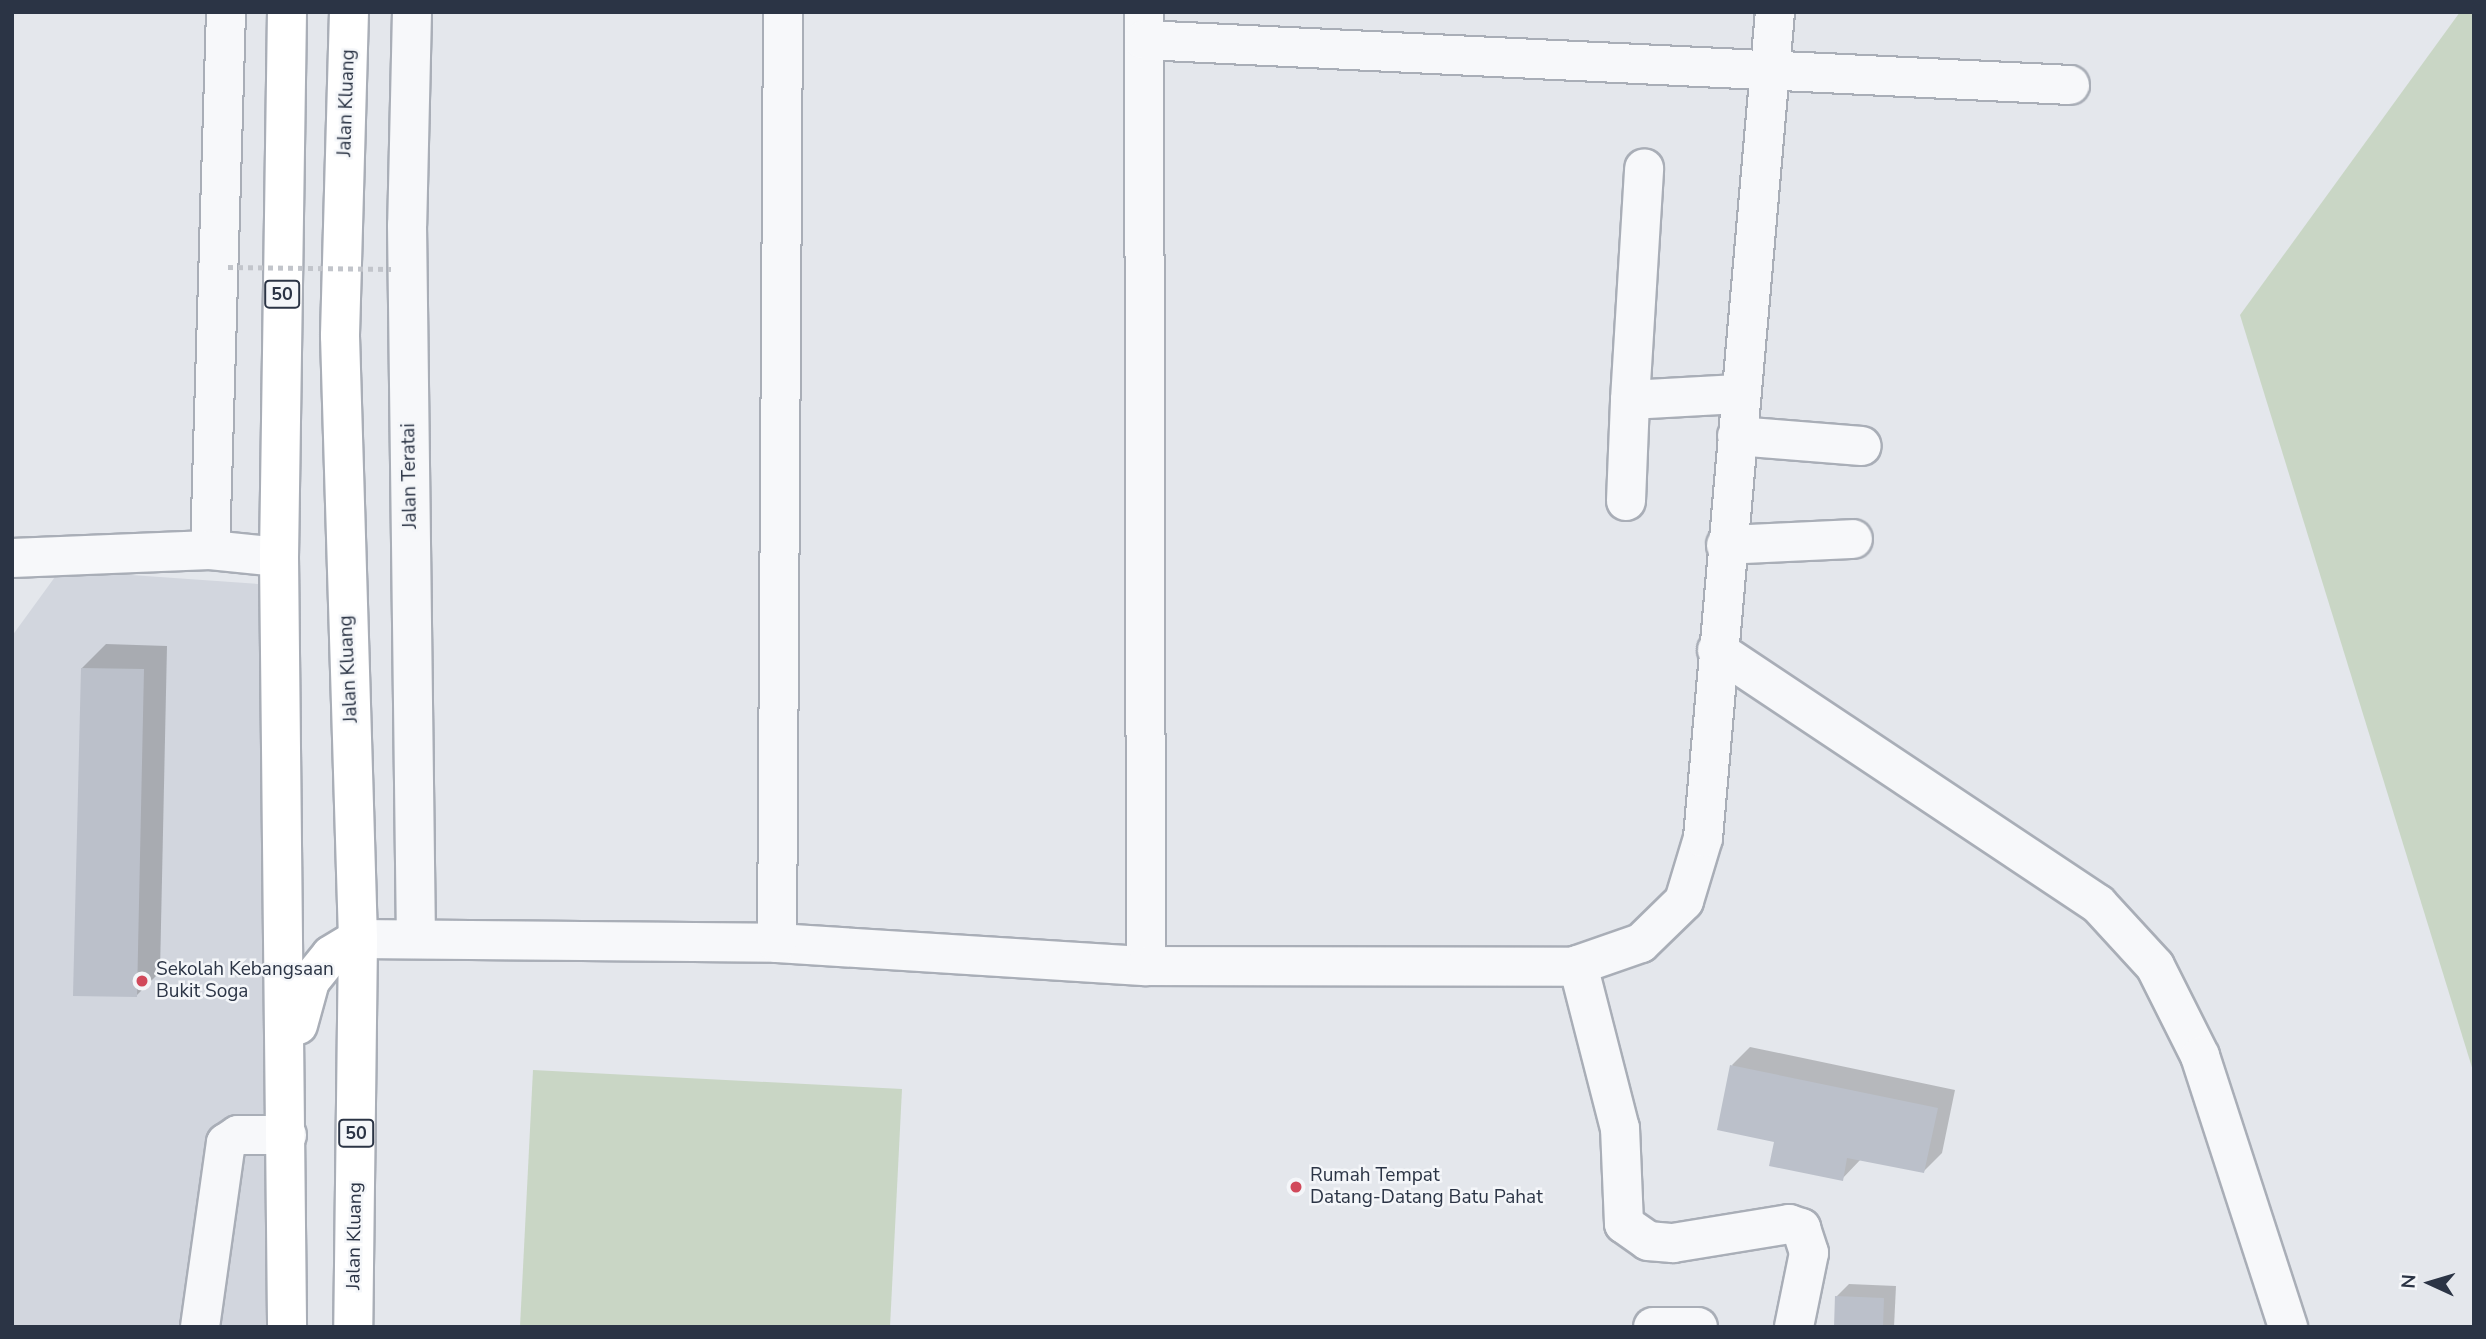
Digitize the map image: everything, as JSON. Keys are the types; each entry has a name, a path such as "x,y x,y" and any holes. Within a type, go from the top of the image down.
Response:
{"highway":[{"name":"50","path":"287,12 279,557 287,1066 287,1327"},
{"name":"Jalan Kluang","path":"349,12 340,336 358,939 353,1327"},
{"path":"287,1066 310,981 331,955 358,939"}],"street":[{"path":"210,550 226,12"},
{"name":"Jalan Teratai","path":"412,12 407,225 416,939"},
{"path":"777,943 783,12"},
{"path":"358,939 777,943 1146,966 1578,965 1641,943 1684,901 1703,838 1737,436 1738,394 1775,12"},
{"path":"1146,966 1144,26 1771,71 2070,85"},
{"path":"1626,501 1644,168"},
{"path":"1630,400 1738,394"},
{"path":"1737,436 1862,446"},
{"path":"1727,545 1853,539"},
{"path":"12,558 210,550 279,557"},
{"path":"1717,650 2098,904 2155,966 2200,1056 2288,1327"},
{"path":"1578,965 1620,1128 1624,1224 1648,1241 1673,1242 1789,1224 1801,1228 1809,1253 1794,1327"},
{"path":"200,1327 226,1143 238,1135 287,1135"},
{"path":"1653,1327 1698,1327"}],"path":[{"path":"229,267 391,269"}],"shaded area":[{"name":"Sekolah Kebangsaan Bukit Soga","path":"60,570 272,585 272,1327 12,1327 12,636"}],"green space":[{"path":"2460,12 2474,12 2474,1074 2240,315"},
{"path":"533,1070 902,1089 890,1327 520,1327"}],"building":[{"path":"81,668 144,669 137,997 73,996"},
{"path":"1730,1065 1938,1108 1924,1173 1847,1158 1843,1181 1769,1166 1774,1142 1717,1130"},
{"path":"1835,1296 1884,1298 1883,1327 1834,1327"}],"place":[{"name":"Sekolah Kebangsaan Bukit Soga","path":"142,981"},
{"name":"Rumah Tempat Datang-Datang Batu Pahat","path":"1296,1187"}]}
